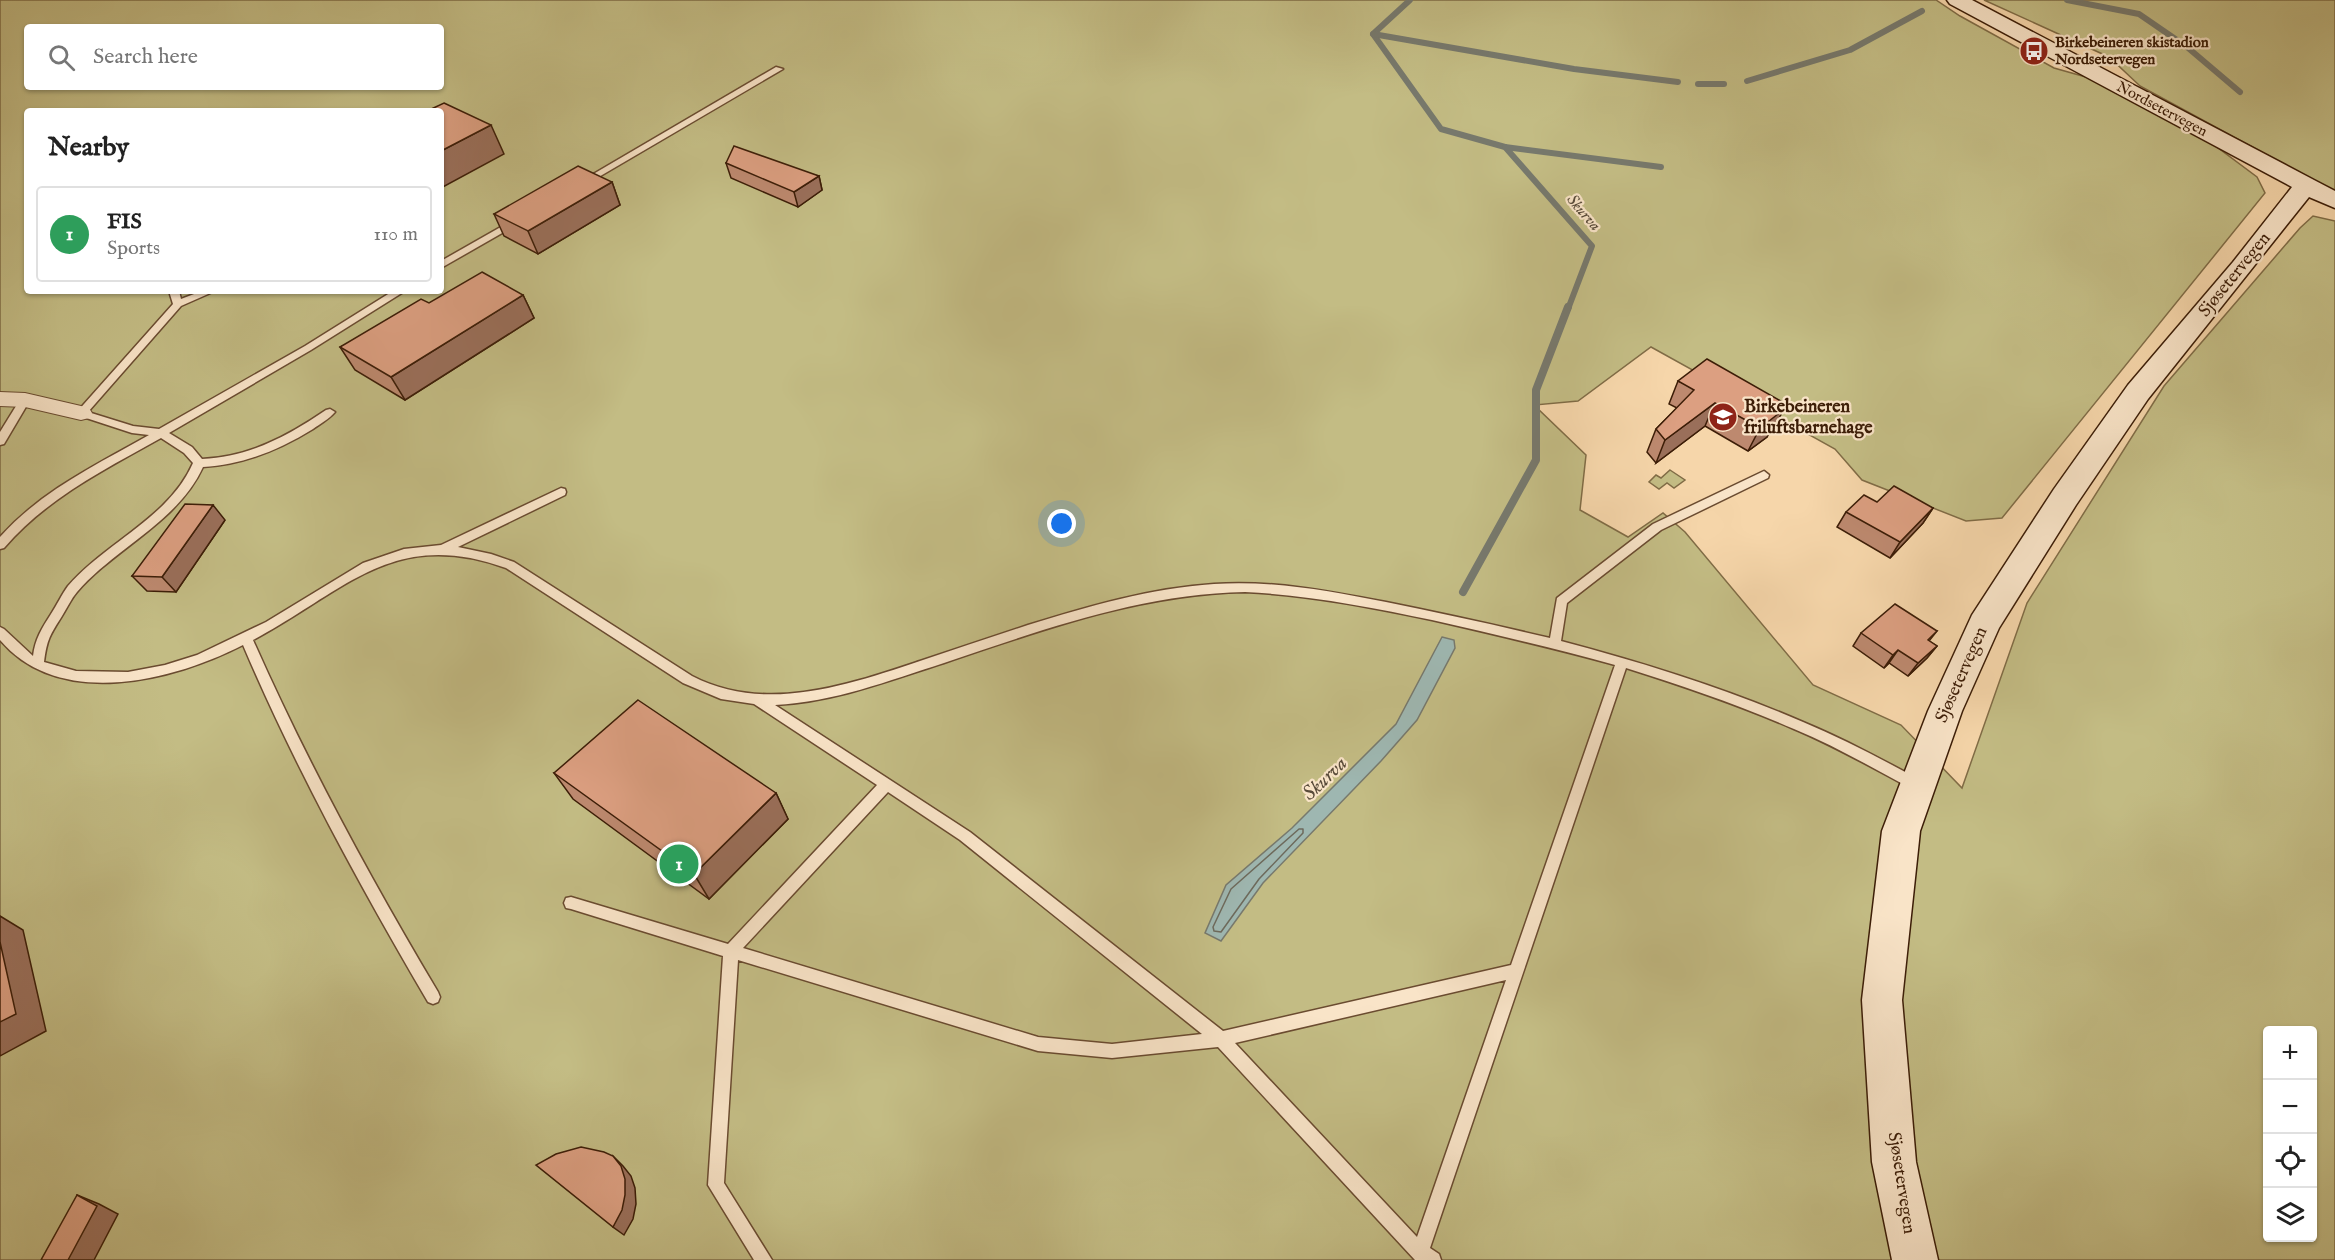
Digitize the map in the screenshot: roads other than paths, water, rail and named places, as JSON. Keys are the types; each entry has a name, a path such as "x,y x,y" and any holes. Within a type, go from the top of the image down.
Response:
{"street":[{"name":"Nordsetervegen","path":"1957,0 2321,193"},
{"name":"Sjøsetervegen","path":"1915,1260 1894,1162 1882,1000 1901,831 1945,711 1984,624 2065,497 2138,392 2242,267 2321,193"},
{"path":"0,399 25,400 81,413"}],"lane":[{"path":"574,188 779,69"},
{"path":"444,260 522,218"},
{"path":"175,294 178,304"},
{"path":"203,294 178,304 81,413 132,429 161,433 188,450 199,462 218,463 244,457 279,442 330,412"},
{"path":"0,545 14,527 63,489 308,348 395,294"},
{"path":"0,441 25,400"},
{"path":"38,665 41,640 72,590 109,555 166,509 191,481 199,462"},
{"path":"1555,644 1561,601 1657,527 1764,475"},
{"path":"445,548 561,492"},
{"path":"0,632 15,652 38,665 68,676 137,677 188,664 246,638 367,566 424,549 445,548 482,554 510,565 684,677 718,693 758,700 796,699 858,686 1062,620 1132,601 1186,591 1240,587 1331,595 1555,644 1622,662 1726,696 1842,745 1918,786"},
{"path":"246,638 280,719 374,899 433,997"},
{"path":"758,700 965,836 1221,1039 1426,1257 1516,971 1622,662"},
{"path":"764,1260 716,1185 731,951 887,784"},
{"path":"571,903 1038,1044 1112,1051 1221,1039 1516,971"}],"water":[{"path":"1442,637 1454,640 1455,648 1417,720 1381,761 1263,883 1221,941 1205,933 1226,885 1292,828 1396,724"}],"waterway":[{"name":"Skurva","path":"1373,34 1410,0"},
{"path":"2067,0 2139,14 2187,47 2240,92"},
{"path":"1747,81 1850,50 1922,11"},
{"path":"1373,34 1574,69 1678,82"},
{"name":"Skurva","path":"1373,34 1441,129 1505,147"},
{"path":"1698,84 1724,84"},
{"path":"1505,147 1661,167"},
{"name":"Skurva","path":"1505,147 1592,246 1568,309"},
{"name":"Skurva","path":"1463,592 1536,460 1536,390 1568,307"}],"place":[{"name":"Birkebeineren skistadion Nordsetervegen","path":"2034,51"},
{"name":"Birkebeineren friluftsbarnehage","path":"1723,417"},
{"name":"FIS","path":"679,864"}]}
